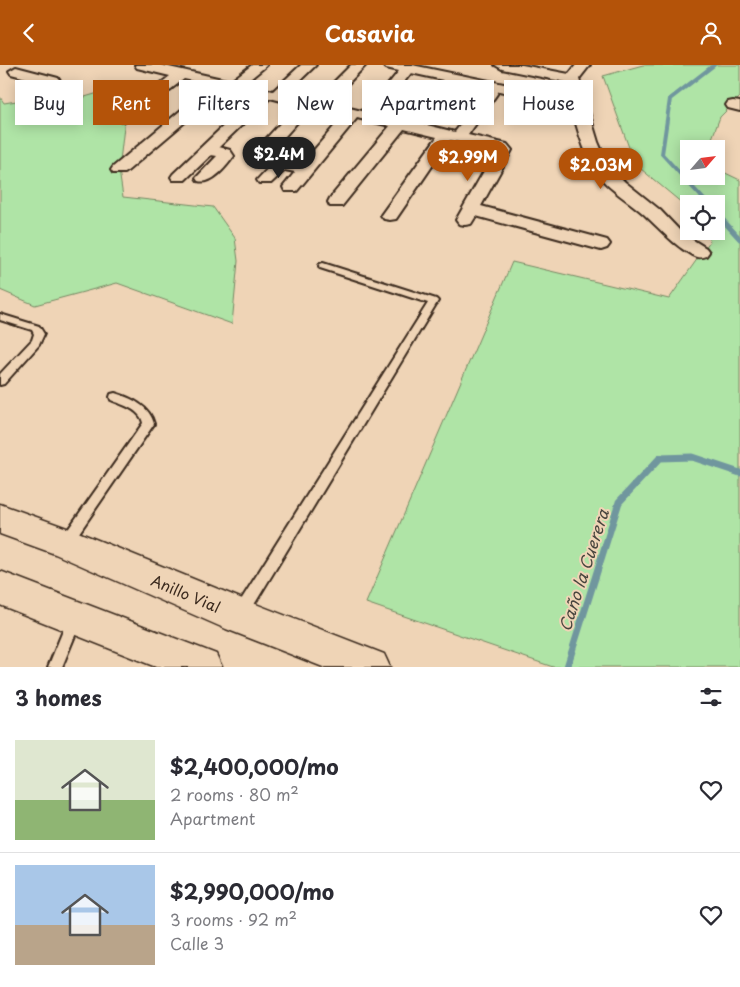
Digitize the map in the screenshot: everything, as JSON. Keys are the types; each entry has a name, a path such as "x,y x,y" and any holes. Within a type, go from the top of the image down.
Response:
{"highway":[{"name":"Anillo Vial","path":"0,519 66,543 239,616 372,667"},
{"path":"0,588 203,667"}],"street":[{"path":"169,87 187,75 208,65"},
{"path":"236,80 260,65"},
{"path":"179,177 207,150 272,94 309,65"},
{"path":"342,80 360,65"},
{"path":"391,65 504,88"},
{"path":"502,65 572,79"},
{"path":"572,79 583,65"},
{"path":"152,66 208,80"},
{"path":"396,80 408,68"},
{"path":"16,71 48,80"},
{"path":"449,80 452,77"},
{"path":"572,79 577,101 601,167 619,186 654,213 676,237 700,252"},
{"path":"390,215 496,86"},
{"path":"268,93 278,95"},
{"path":"352,113 362,115"},
{"path":"291,187 305,169 362,115"},
{"path":"119,170 179,123"},
{"path":"291,125 260,154 282,164 305,169"},
{"path":"336,202 406,125 502,147 504,150 468,215 601,244"},
{"path":"204,178 226,155 207,150"},
{"path":"265,181 282,164"}],"lane":[{"path":"239,616 424,317 432,301 323,266"},
{"path":"0,317 36,328 39,334 36,342 0,381"},
{"path":"66,543 149,424 148,417 144,412 115,397"},
{"path":"55,667 76,617"}],"green space":[{"path":"643,65 740,65 740,97 720,117 711,140 680,140 680,185 725,185 725,173 740,180 740,667 553,667 366,603 512,262 669,299 709,240 725,240 725,195 680,195 680,202 635,164 603,76"},
{"path":"93,95 93,125 124,125 119,170 123,197 213,207 235,238 238,261 232,324 117,283 35,305 0,290 0,97 4,103 15,101 15,125 83,125 83,98"}],"waterway":[{"name":"Caño la Cuerera","path":"700,195 662,154 670,99 714,65"},
{"name":"Caño la Cuerera","path":"725,223 740,239"},
{"name":"Caño la Cuerera","path":"567,667 619,502 660,458 692,457 740,473"}]}
